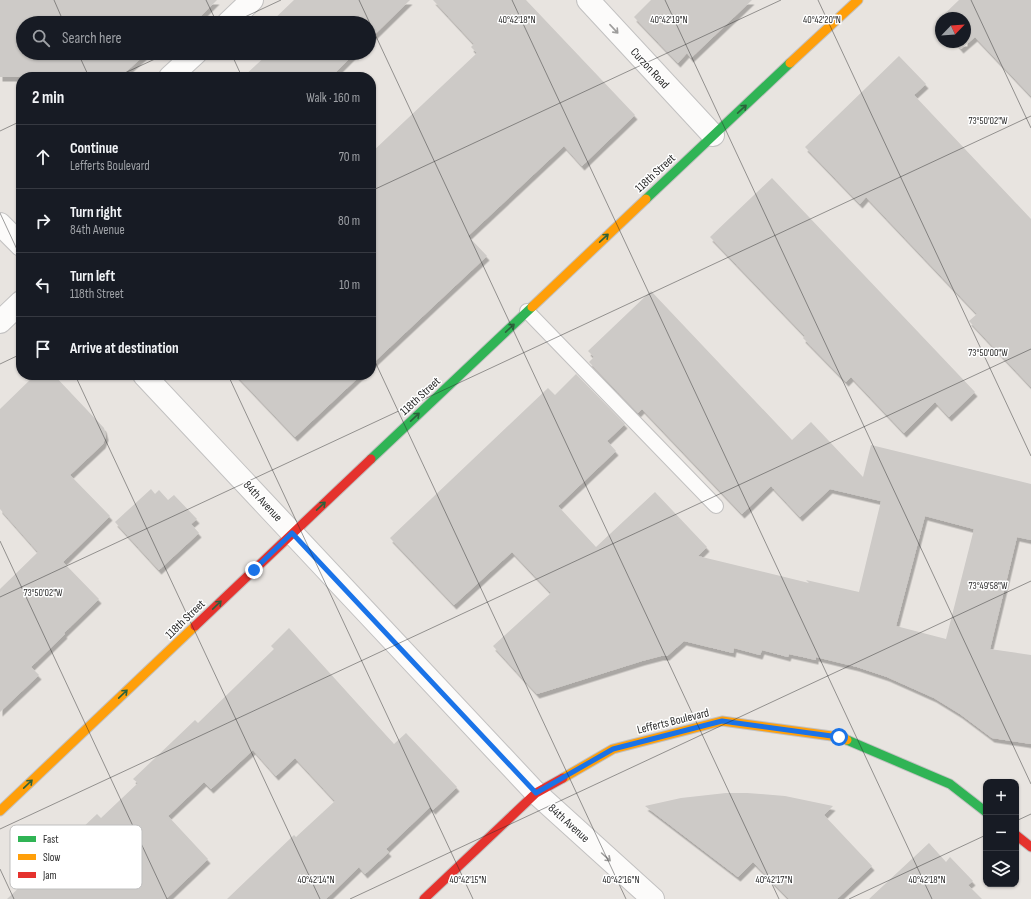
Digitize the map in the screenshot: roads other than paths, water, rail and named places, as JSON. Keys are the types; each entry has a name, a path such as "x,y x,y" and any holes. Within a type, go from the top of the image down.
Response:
{"street":[{"path":"235,16 252,0"},
{"name":"Curzon Road","path":"588,0 713,135"},
{"name":"118th Street","path":"0,811 713,135 858,0"},
{"path":"175,72 188,60"},
{"path":"0,322 16,307"},
{"name":"84th Avenue","path":"149,380 536,793 653,899"},
{"name":"Lefferts Boulevard","path":"424,899 536,793 613,749 722,721 839,737 950,784 983,810"},
{"path":"1019,837 1031,847"}],"lane":[{"path":"527,311 716,506"}]}
